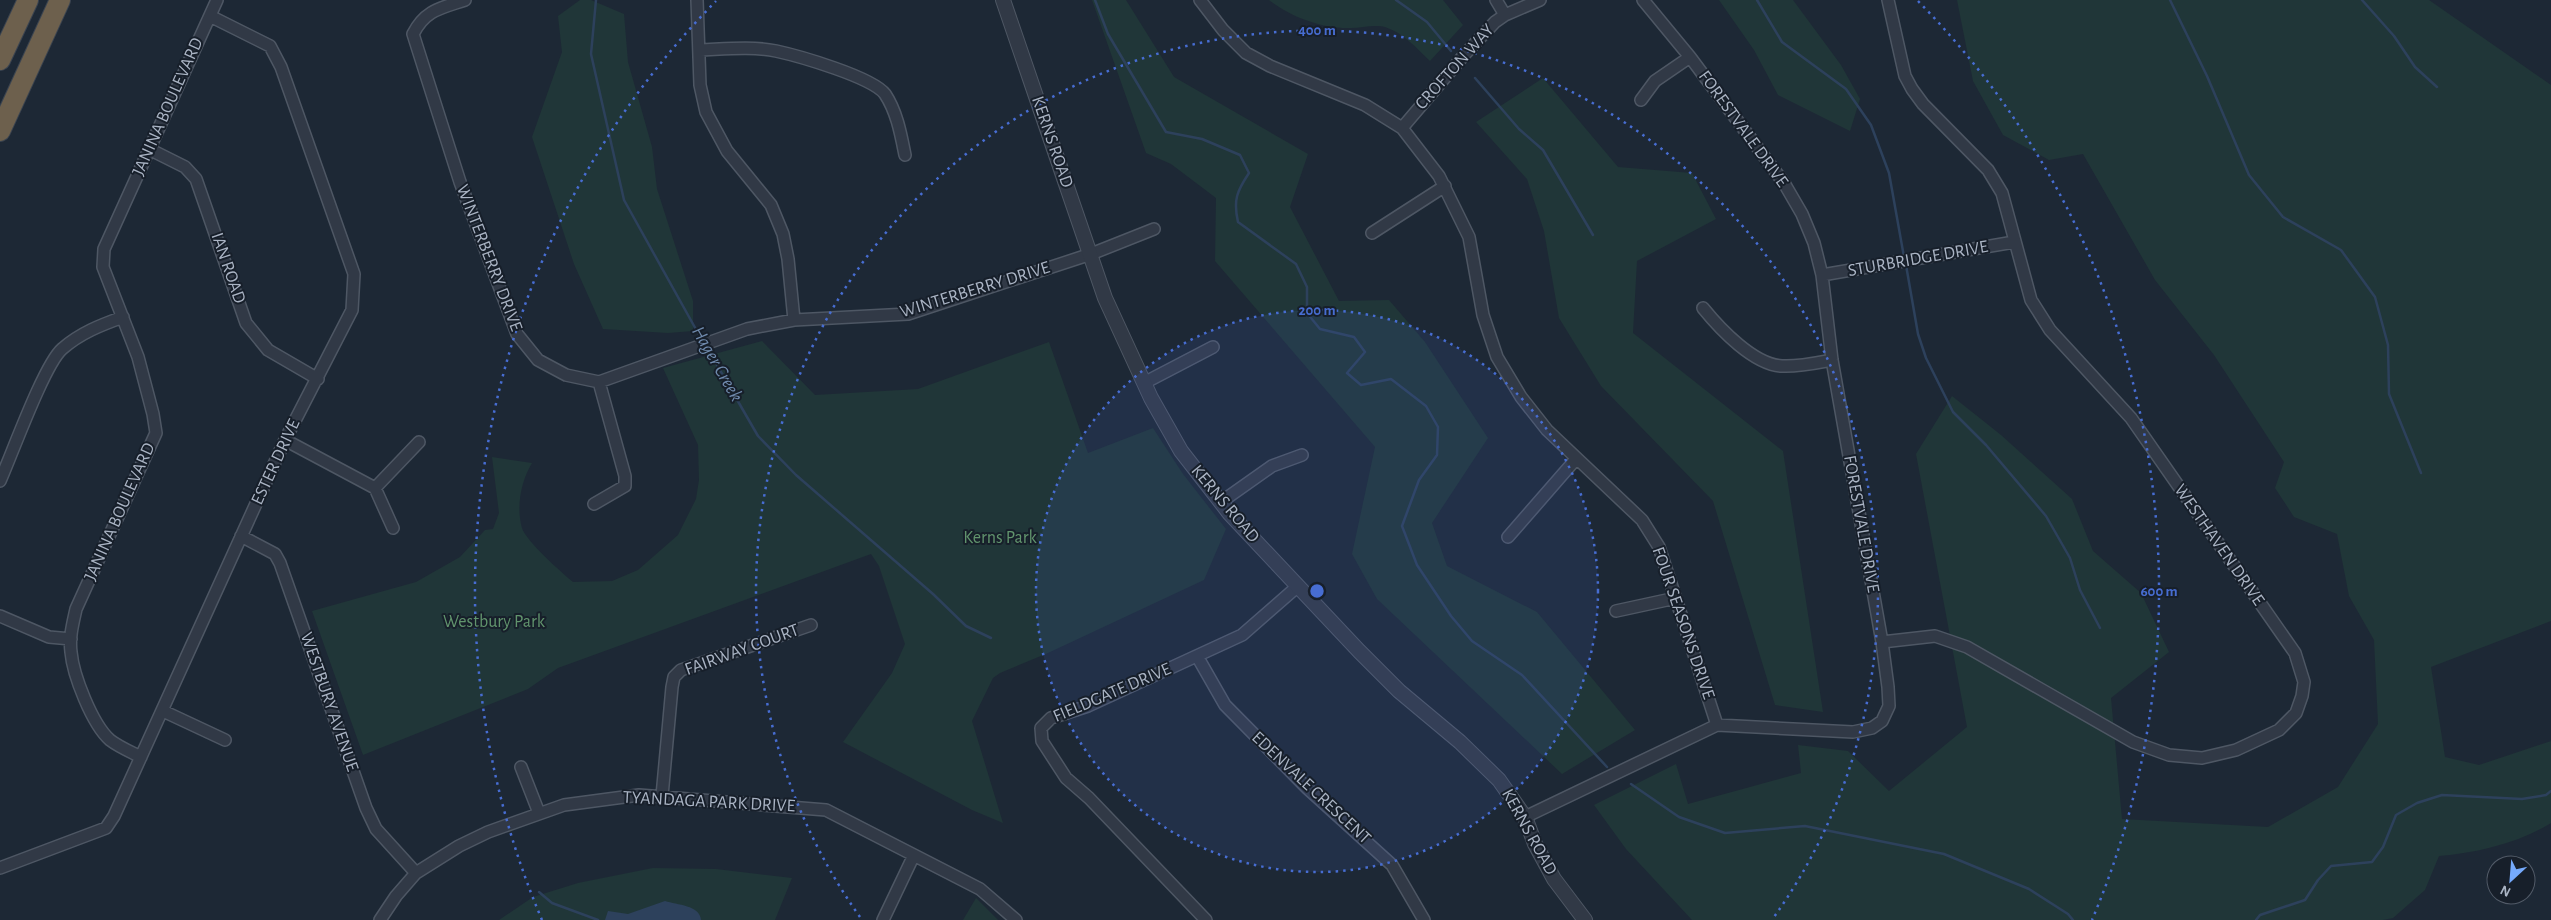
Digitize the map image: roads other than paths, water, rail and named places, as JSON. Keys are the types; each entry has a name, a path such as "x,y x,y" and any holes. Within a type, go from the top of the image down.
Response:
{"highway":[{"path":"0,51 22,0"},
{"path":"0,60 28,0"},
{"path":"0,131 60,0"}],"street":[{"name":"JANINA BOULEVARD","path":"141,757 110,739 100,727 75,670 71,639 76,609 156,433 138,357 103,267 104,249 216,0"},
{"name":"WINTERBERRY DRIVE","path":"465,0 429,12 413,34 460,182 517,334 538,360 566,376 600,382 747,329 794,320 908,314 1091,254 1154,229"},
{"path":"697,0 700,85 706,112 727,151 771,205 782,234 788,259 794,320"},
{"name":"KERNS ROAD","path":"1003,0 1091,254 1104,298 1144,383 1181,451 1221,502 1298,586 1399,691 1480,760 1499,780 1524,817 1535,844 1554,878 1585,920"},
{"name":"FOUR SEASONS DRIVE","path":"1200,0 1223,30 1246,53 1270,66 1365,105 1402,128 1445,186 1469,237 1483,315 1496,357 1521,397 1547,430 1642,520 1659,547 1717,725"},
{"path":"1496,0 1505,15"},
{"name":"CROFTON WAY","path":"1402,128 1464,54 1505,15 1540,0"},
{"name":"FORESTVALE DRIVE","path":"1524,817 1717,725 1853,732 1872,728 1882,721 1889,706 1882,642 1832,360 1822,275 1814,243 1784,183 1690,57 1643,0"},
{"name":"WESTHAVEN DRIVE","path":"1882,642 1935,636 1967,647 2133,742 2168,755 2202,758 2236,750 2279,730 2296,713 2302,696 2302,671 2295,653 2131,418 2050,330 2031,300 2002,193 1988,170 1923,104 1912,89 1905,76 1888,0"},
{"name":"ESTER DRIVE","path":"0,868 106,828 114,816 285,440 352,310 354,274 282,67 270,46 210,16"},
{"path":"700,50 739,49 775,51 870,82 884,93 894,111 905,155"},
{"path":"1641,100 1655,81 1690,57"},
{"name":"IAN ROAD","path":"150,149 185,167 196,179 246,323 268,350 318,379"},
{"path":"1372,232 1445,186"},
{"name":"STURBRIDGE DRIVE","path":"1822,275 2014,242"},
{"path":"1703,308 1719,328 1757,358 1780,366 1832,360"},
{"path":"0,481 47,371 60,350 93,328 123,317"},
{"path":"1144,383 1213,346"},
{"path":"594,504 625,486 625,476 600,382"},
{"path":"285,440 375,488 393,528"},
{"path":"375,488 419,442"},
{"path":"1221,502 1272,466 1302,455"},
{"path":"1508,537 1576,459"},
{"name":"WESTBURY AVENUE","path":"241,536 275,554 280,563 366,808 376,829 416,873"},
{"name":"FIELDGATE DRIVE","path":"1206,920 1090,798 1066,778 1042,741 1041,728 1051,718 1088,706 1242,635 1298,586"},
{"path":"1616,611 1676,598"},
{"path":"0,616 49,637 71,639"},
{"name":"FAIRWAY COURT","path":"662,796 672,687 674,677 680,670 811,625"},
{"name":"EDENVALE CRESCENT","path":"1197,656 1224,705 1307,788 1392,865 1424,920"},
{"path":"162,711 225,740"},
{"path":"521,767 539,813"},
{"name":"TYANDAGA PARK DRIVE","path":"380,920 396,896 416,873 473,839 564,805 615,798 662,796 820,808 980,889 1016,920"},
{"path":"883,920 914,855"}],"water":[{"path":"665,901 692,908 700,915 701,920 605,920 608,911 628,914"}],"waterway":[{"name":"Hager Creek","path":"596,0 591,54 624,200 703,342"},
{"path":"1095,0 1108,34 1166,132 1202,139 1240,155 1249,173 1237,196 1238,222 1296,264 1307,287 1307,313 1320,329 1354,337 1365,352 1347,373 1361,385 1391,379 1426,406 1438,427 1437,455 1419,480 1402,526 1417,565 1451,616 1472,641 1522,675 1607,767"},
{"path":"1396,0 1427,22 1451,51"},
{"path":"1757,0 1782,42 1846,89 1871,125 1889,173 1904,257"},
{"path":"2170,0 2207,76 2249,175 2283,217 2341,250 2375,297 2388,345 2389,394 2421,473"},
{"path":"2362,0 2394,36 2415,67 2437,87"},
{"path":"1475,78 1519,129 1543,150 1593,235"},
{"path":"1906,265 1918,334 1926,358 1953,412 1986,445 2046,516 2070,558 2080,590 2100,628"},
{"name":"Hager Creek","path":"706,346 758,436 796,475 933,594 966,626 991,638"},
{"path":"1631,784 1679,817 1725,833 1805,826 1944,854 2029,889 2068,914 2073,920"},
{"path":"2256,920 2260,915 2305,900 2318,880 2331,866 2372,862 2383,847 2396,815 2417,803 2442,795 2522,799 2546,795 2551,791"},
{"path":"539,892 552,903 598,920"}],"park label":[{"name":"Kerns Park","path":"1000,538"},
{"name":"Westbury Park","path":"494,622"}]}
